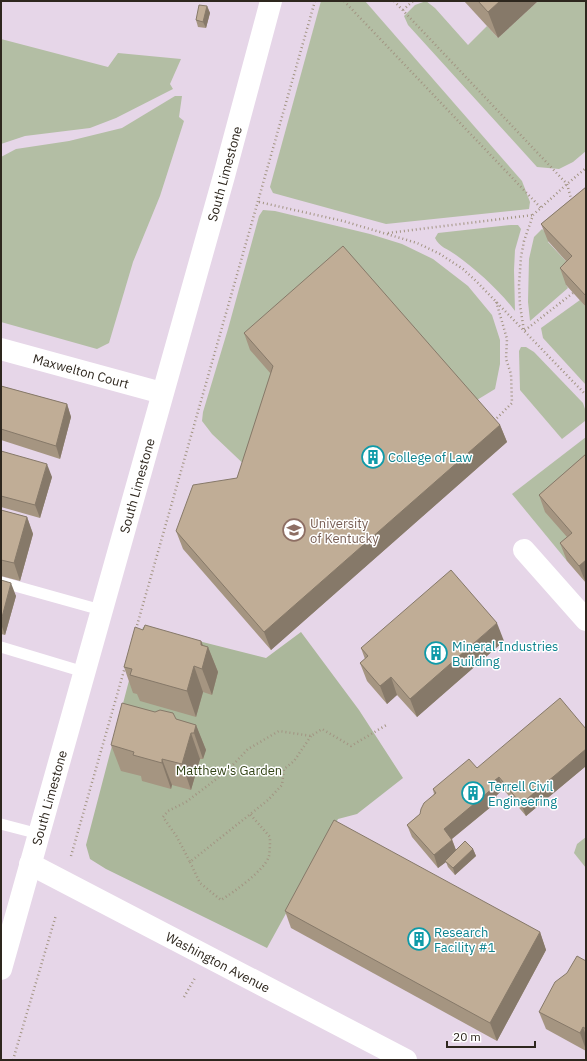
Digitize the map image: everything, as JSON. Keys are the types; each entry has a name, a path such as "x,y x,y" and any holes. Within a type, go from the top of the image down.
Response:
{"main road":[{"name":"South Limestone","path":"1,969 7,923 30,864 224,176 271,1"},
{"name":"Maxwelton Court","path":"1,349 162,393"},
{"path":"524,550 586,620"},
{"name":"Washington Avenue","path":"30,864 406,1060"}],"lane":[{"path":"1,582 101,610"},
{"path":"1,647 84,672"},
{"path":"1,824 38,834"}],"path":[{"path":"135,633 315,1"},
{"path":"344,1 541,208"},
{"path":"394,1 566,184 572,204"},
{"path":"403,10 413,1"},
{"path":"524,331 519,285 521,257 524,241 533,215 566,184 586,168"},
{"path":"259,202 343,221 418,243 440,254 463,269 496,301 586,395"},
{"path":"385,234 533,215"},
{"path":"524,331 573,293"},
{"path":"491,424 512,403 511,374 506,359 506,339 496,301"},
{"path":"70,860 126,663"},
{"path":"190,862 268,800 282,785 284,769 294,761 311,736 322,729 351,746 388,724"},
{"path":"250,814 270,837 269,857 262,868 237,890 221,900 200,883 177,837 163,817 168,811 186,802 227,771 248,749 279,731 311,736"},
{"path":"13,1060 56,915"},
{"path":"184,997 196,975"}],"shaded area":[{"name":"University of Kentucky","path":"1,1 586,1 586,1060 1,1060"}],"green space":[{"path":"321,1 365,1 522,181 530,202 529,209 386,224 273,193 270,187"},
{"path":"426,1 435,8 468,45 487,26 498,38 538,1 586,1 586,151 573,162 559,169 537,167 408,25 404,16 415,5"},
{"path":"1,39 108,67 118,53 181,59 170,84 173,89 116,118 90,128 25,136 1,144"},
{"path":"175,96 182,96 179,117 184,121 160,196 133,262 109,343 97,349 1,322 1,157 16,149 69,141 122,128"},
{"path":"263,210 275,211 370,234 402,244 433,259 468,286 492,315 500,340 500,364 495,389 472,403 280,384 251,471 212,434 202,421 203,412 228,329 259,216"},
{"path":"518,225 521,229 515,250 515,311 488,281 464,261 441,246 435,238 438,233"},
{"path":"542,229 552,238 548,242 578,274 566,285 568,288 530,321 528,302 529,259 534,237"},
{"path":"580,300 586,307 586,385 543,338 541,328"},
{"path":"521,347 526,347 534,352 583,403 586,412 585,421 562,439 520,390 519,351"},
{"path":"586,437 586,478 578,551 567,561 512,494"},
{"name":"Matthew's Garden","path":"143,627 266,658 301,632 359,710 403,778 357,814 338,819 267,948 106,869 90,859 86,845"},
{"path":"586,837 586,868 574,853 577,844"}],"building":[{"path":"478,1 500,1 488,12"},
{"path":"199,5 207,6 203,22 196,20"},
{"path":"586,187 586,296 560,268 572,256 541,224"},
{"name":"College of Law","path":"343,246 500,425 264,632 176,531 193,485 237,478 273,366 244,333"},
{"path":"1,386 67,404 56,446 1,429"},
{"path":"1,451 47,464 35,505 1,496"},
{"path":"586,454 586,560 579,566 560,543 572,533 539,495"},
{"path":"1,510 27,517 14,563 1,560"},
{"name":"Mineral Industries Building","path":"451,570 497,623 410,699 391,677 380,686 360,663 368,656 361,648"},
{"path":"1,580 11,583 1,621"},
{"path":"145,625 201,641 201,645 208,647 202,669 194,666 187,691 130,675 132,669 124,667 135,627 143,630"},
{"name":"Terrell Civil Engineering","path":"560,698 586,729 586,749 521,804 499,777 490,784 493,788 444,829 452,840 434,855 407,825 420,814 424,803 436,793 433,789 469,759 477,768"},
{"path":"122,703 155,712 160,710 173,713 176,719 196,725 194,733 191,733 182,764 162,759 162,763 133,755 134,752 111,745"},
{"name":"Research Facility #1","path":"334,820 540,932 490,1023 285,911"},
{"path":"465,841 473,849 453,868 445,861"},
{"path":"577,956 586,961 586,1029 583,1027 580,1033 539,1012 555,982 567,973"}],"place":[{"name":"College of Law","path":"373,457"},
{"name":"University of Kentucky","path":"294,530"},
{"name":"Mineral Industries Building","path":"436,653"},
{"name":"Terrell Civil Engineering","path":"473,793"},
{"name":"Research Facility #1","path":"419,939"}]}
